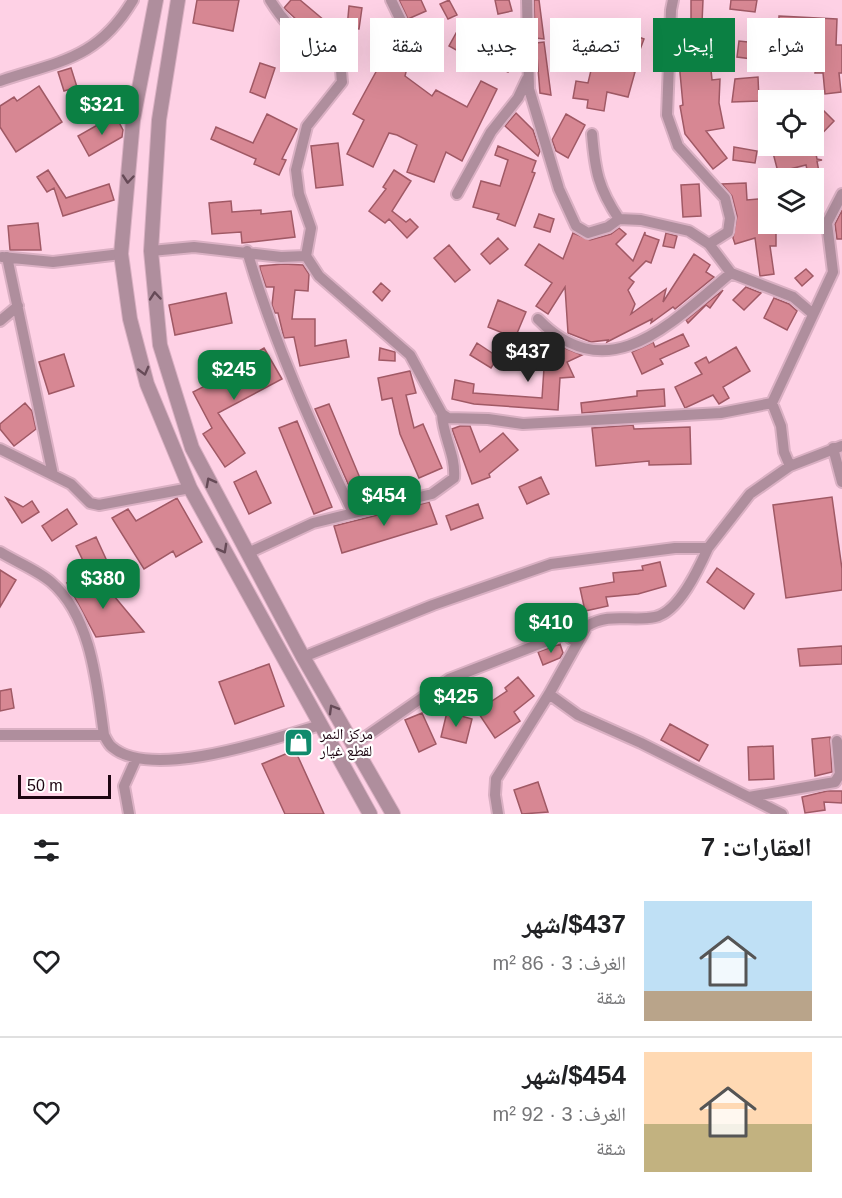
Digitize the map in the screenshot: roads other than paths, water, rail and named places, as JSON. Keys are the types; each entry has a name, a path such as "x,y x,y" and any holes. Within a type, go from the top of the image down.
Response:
{"street":[{"path":"0,81 66,61 106,37 133,0"},
{"path":"156,0 133,120 121,254 130,319 147,384 190,488 370,814"},
{"path":"178,0 159,120 151,252 160,345 192,448 303,657 393,814"},
{"path":"270,0 282,19 298,34 330,53 340,64 342,82 307,126 296,170 299,194 311,228 306,256 320,276 410,355 442,414 448,418 488,419 523,424 721,413 772,403"},
{"path":"391,0 400,18"},
{"path":"527,0 527,78 551,168 576,226 588,234 608,227 618,219 641,220 689,231 709,244 731,273 793,297 813,315"},
{"path":"674,0 671,9 667,115 678,146 725,198 730,218 728,232 709,244"},
{"path":"457,194 491,132 518,98 527,78"},
{"path":"592,134 595,172 618,219"},
{"path":"790,466 783,452 781,426 772,403 833,272 827,223 842,194"},
{"path":"151,252 194,247 281,257 306,256"},
{"path":"247,252 265,313 296,393 353,513"},
{"path":"53,475 18,306 4,257 53,262 121,254"},
{"path":"538,319 556,337 577,348 608,350 640,342 664,328 731,273"},
{"path":"0,321 18,306"},
{"path":"248,553 313,523 432,494 454,478 456,464 442,431 442,414"},
{"path":"498,814 495,795 496,778 549,694 587,626 597,620 613,617 655,617 671,608 695,576 708,549 750,494 790,466 837,447 842,482"},
{"path":"0,448 71,484 90,503 99,505 190,488"},
{"path":"303,657 434,605 551,564 675,548 708,549"},
{"path":"0,552 50,581 63,594 76,614 94,662 104,735 111,747 136,759 178,761 320,725"},
{"path":"354,745 449,679 565,634 577,643"},
{"path":"549,694 578,715 641,743 783,814"},
{"path":"0,735 104,735"},
{"path":"749,797 835,782 840,774 837,741"},
{"path":"129,814 124,786 136,759"},
{"path":"355,788 373,778"}],"place":[{"name":"مركز النمر لقطع غيار","path":"299,743"}]}
